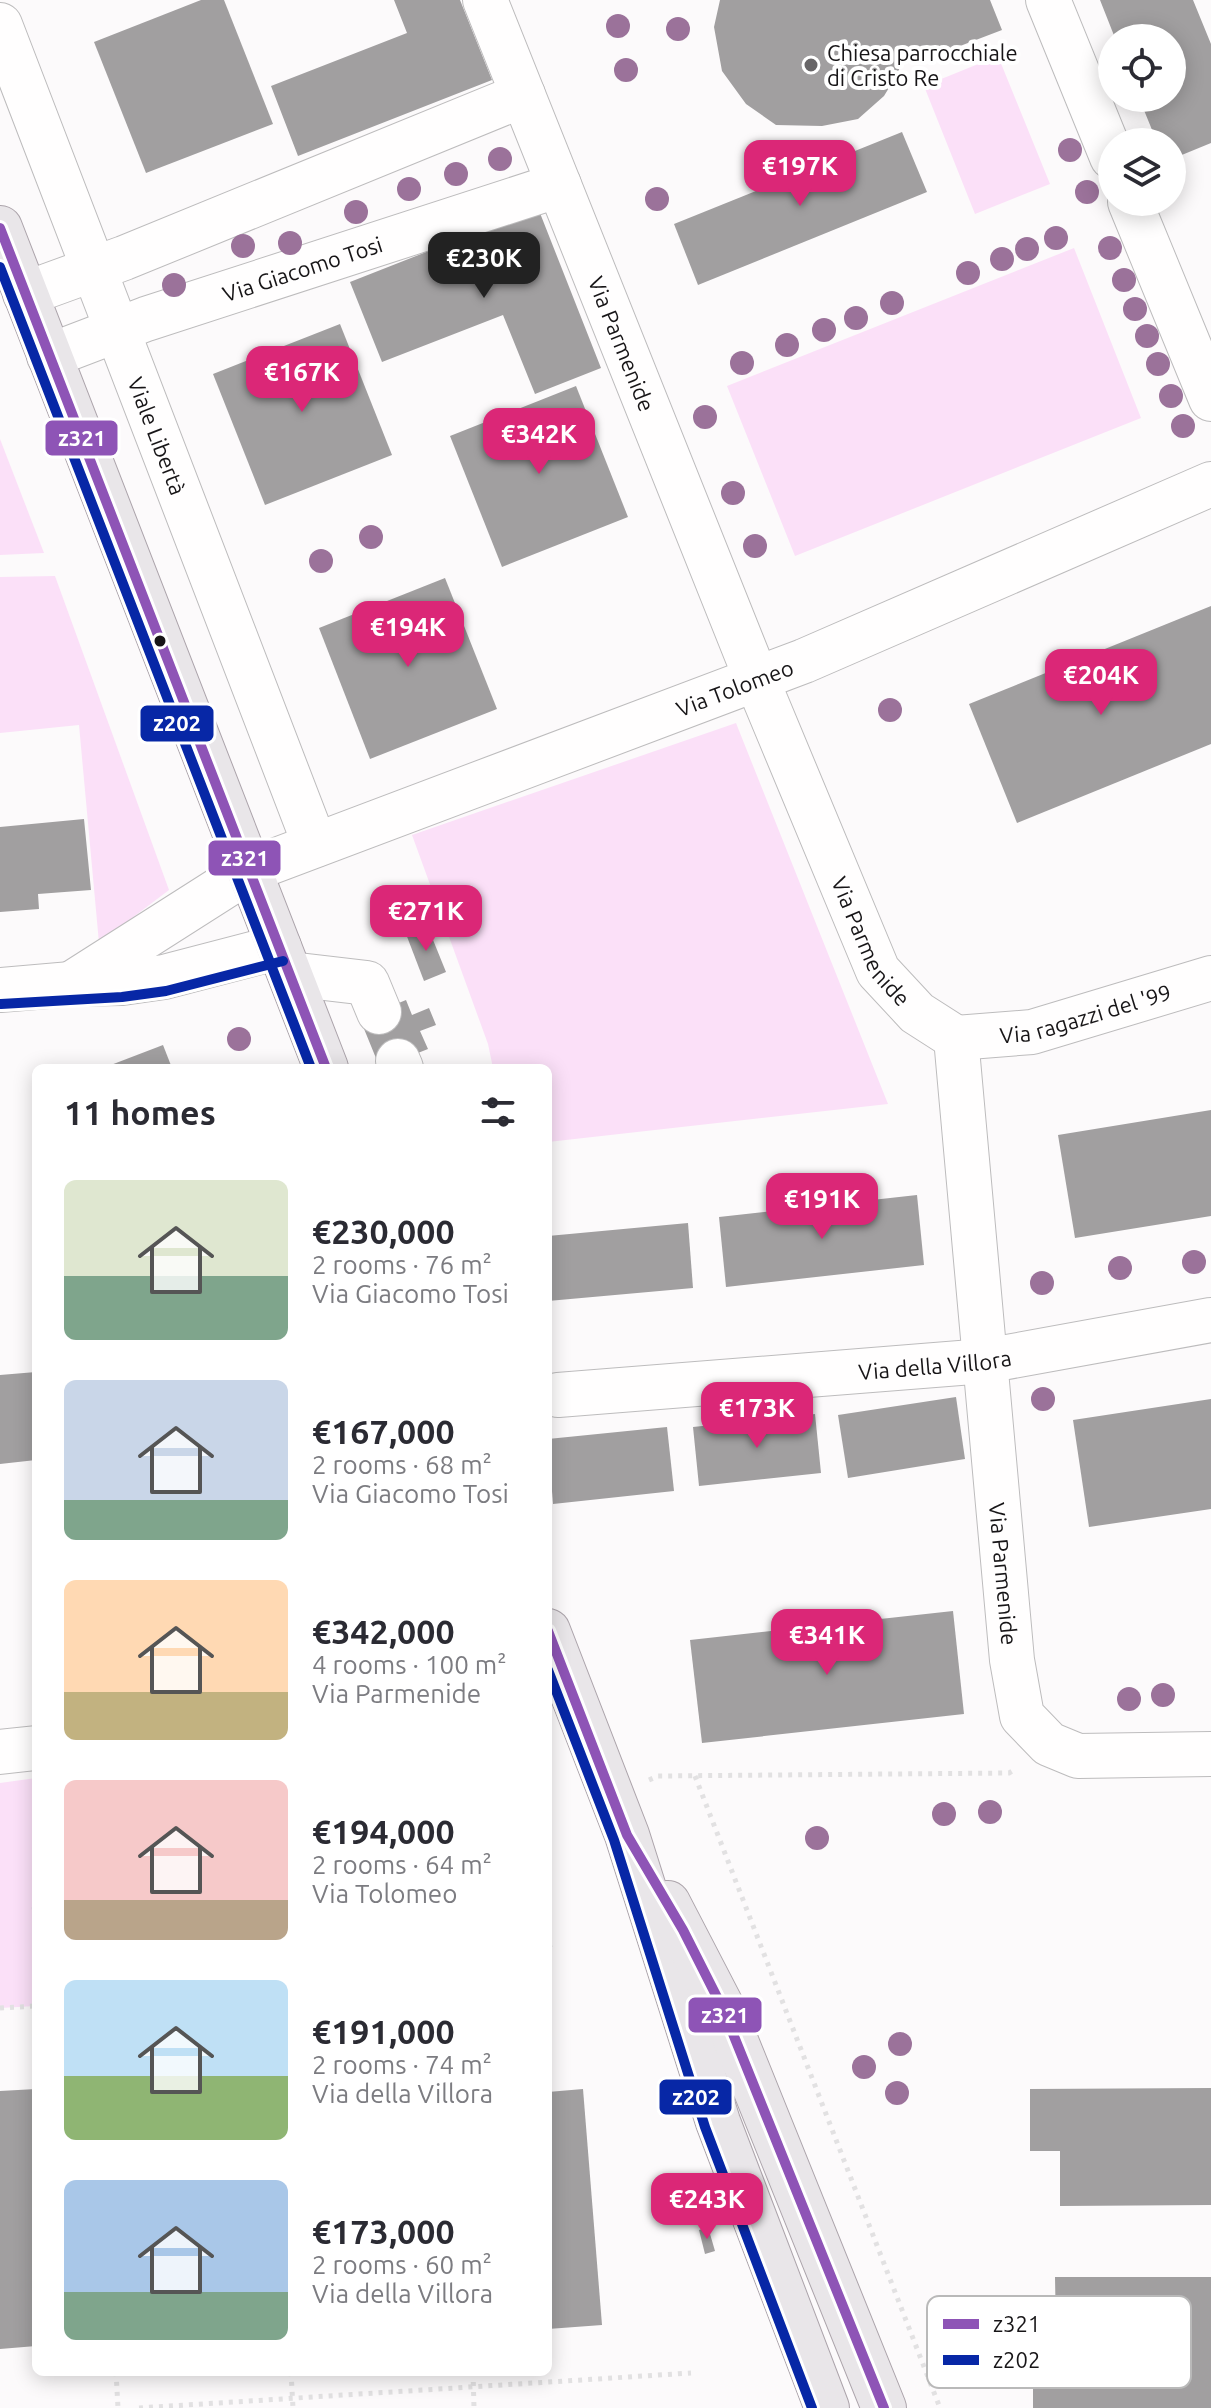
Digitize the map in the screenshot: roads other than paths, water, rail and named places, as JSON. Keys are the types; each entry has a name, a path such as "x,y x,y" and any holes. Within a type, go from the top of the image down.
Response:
{"main road":[{"path":"0,228 324,1064"},
{"path":"552,1652 558,1684 627,1835 718,2122 827,2408"},
{"path":"627,1835 683,1930 723,2009 884,2408"}],"street":[{"name":"Via Parmenide","path":"485,0 756,678 878,971 917,1013 956,1038 1012,1660 1022,1716 1049,1744 1078,1756 1211,1754"},
{"path":"1048,0 1100,128"},
{"name":"Viale Libertà","path":"0,25 315,845"},
{"path":"25,294 523,95"},
{"name":"Via Giacomo Tosi","path":"49,356 117,330 559,185"},
{"path":"1136,216 1211,399"},
{"name":"Via Tolomeo","path":"71,984 250,870 804,661 1211,484"},
{"path":"0,990 122,983 284,961 367,983 379,1012"},
{"name":"Via ragazzi del '99","path":"956,1038 1032,1032 1211,978"},
{"name":"Via della Villora","path":"558,1395 985,1361 1211,1320"},
{"path":"0,1752 32,1748"}],"place":[{"name":"Chiesa parrocchiale di Cristo Re","path":"811,65"}]}
